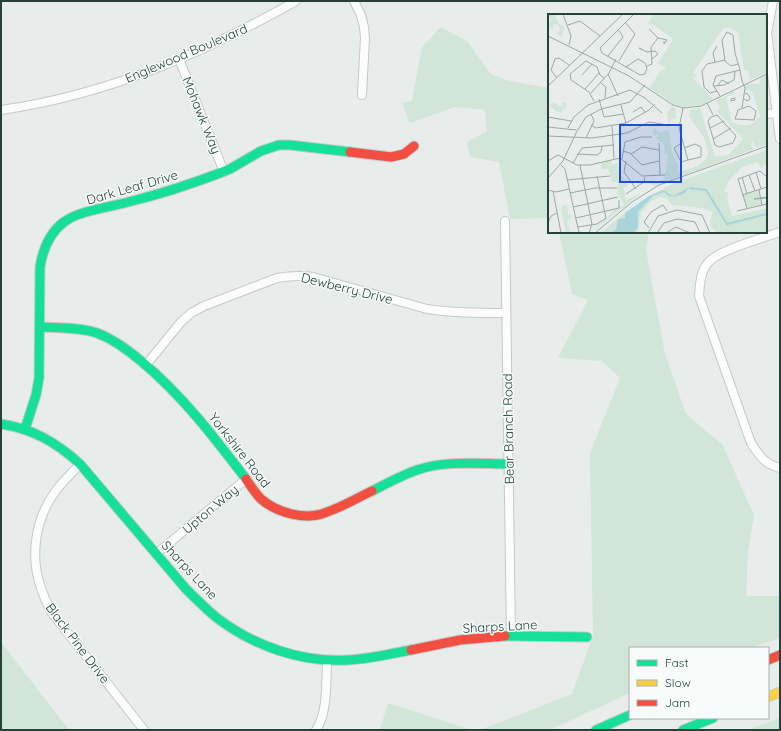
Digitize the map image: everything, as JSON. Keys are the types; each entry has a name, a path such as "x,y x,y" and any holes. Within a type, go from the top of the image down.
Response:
{"main road":[{"name":"Dark Leaf Drive","path":"25,429 36,395 39,378 41,256 50,236 67,220 76,216 124,204 224,172 262,150 276,145 290,145 391,157 404,154 414,146"},
{"name":"Yorkshire Road","path":"40,327 73,328 99,334 111,339 146,365 167,383 184,401 260,498 269,505 288,514 313,516 326,513 416,470 429,466 509,464"},
{"name":"Sharps Lane","path":"1,424 25,429 43,436 70,454 186,589 204,606 223,622 241,633 261,644 279,651 298,656 327,660 346,660 461,640 490,637 587,637"},
{"path":"769,660 780,655"},
{"path":"769,697 780,692"},
{"path":"596,730 629,715"},
{"path":"683,730 710,719"}],"street":[{"name":"Englewood Boulevard","path":"1,110 86,92 129,78 215,44 296,1"},
{"path":"354,1 361,15 365,38 362,96"},
{"path":"772,1 767,33 780,139"},
{"name":"Mohawk Way","path":"179,59 224,172"},
{"path":"767,114 777,113"},
{"name":"Bear Branch Road","path":"504,221 511,636"},
{"path":"780,232 723,252 708,263 702,274 699,296 752,443 760,458 773,466 780,468"},
{"name":"Dewberry Drive","path":"146,365 180,322 191,313 204,306 277,278 289,276 313,277 427,309 457,312 506,313"},
{"name":"Black Pine Drive","path":"80,464 56,491 40,521 36,538 35,553 39,584 52,613 144,730"},
{"name":"Upton Way","path":"156,554 245,480"},
{"path":"316,730 323,716 325,706 327,660"}],"green space":[{"path":"441,27 467,41 491,74 509,81 548,88 548,218 510,219 499,162 470,157 467,142 487,131 485,110 455,107 410,123 402,103 412,101 422,47"},
{"path":"559,233 649,233 646,250 665,354 686,414 722,444 754,515 748,552 746,596 780,596 780,638 753,647 629,647 629,693 550,730 480,730 572,694 593,636 590,453 620,378 602,361 558,358 588,300 572,294"},
{"path":"1,642 69,730 1,730"},
{"path":"388,703 472,730 380,730"},
{"path":"780,718 780,730 748,730"}],"traffic: fast":[{"path":"25,429 36,395 39,378 40,267 48,242 54,231 59,226 79,214 154,195 209,177 230,169 261,151 279,145 350,152"},
{"path":"40,327 69,328 90,331 109,338 126,349 156,374 184,402 210,432 246,479"},
{"path":"1,424 13,426 34,433 53,443 71,456 80,464 186,589 217,618 247,637 279,651 313,659 364,659 411,650"},
{"path":"372,491 406,474 428,467 463,463 509,464"},
{"path":"505,636 587,637"},
{"path":"596,730 629,715"},
{"path":"683,730 710,719"}],"traffic: slow":[{"path":"769,697 780,692"}],"traffic: jam":[{"path":"350,152 391,157 404,154 414,146"},
{"path":"246,479 259,497 268,504 283,512 301,516 319,515 344,505 372,491"},
{"path":"411,650 460,640 505,636"},
{"path":"769,660 780,655"}]}
